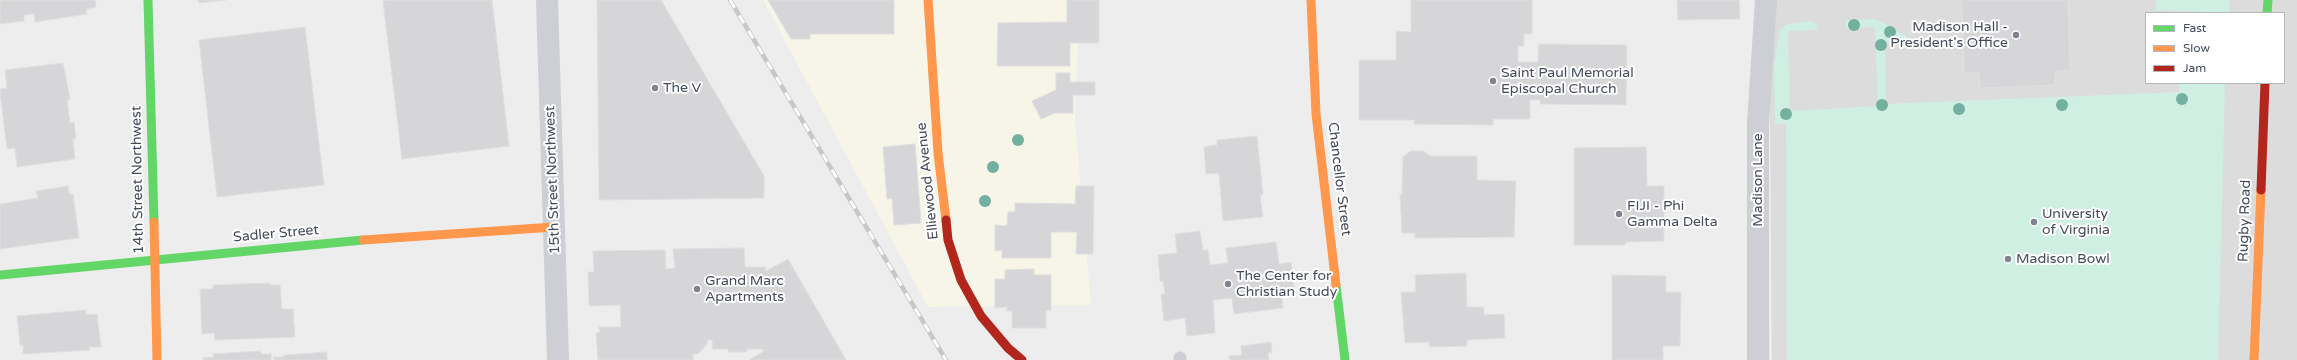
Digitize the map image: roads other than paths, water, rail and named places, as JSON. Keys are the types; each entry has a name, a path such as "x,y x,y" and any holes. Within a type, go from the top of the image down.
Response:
{"street":[{"name":"14th Street Northwest","path":"148,0 157,360"},
{"name":"15th Street Northwest","path":"547,0 558,360"},
{"name":"Elliewood Avenue","path":"928,0 938,153 948,240 961,280 981,316 1008,348 1022,360"},
{"name":"Chancellor Street","path":"1311,0 1316,114 1345,360"},
{"name":"Madison Lane","path":"1758,360 1758,123 1766,0"},
{"path":"2268,0 2268,12"},
{"name":"Rugby Road","path":"2254,360 2265,84"},
{"name":"Sadler Street","path":"0,275 362,240 554,227"}],"railway":[{"path":"730,0 946,360"}],"place":[{"name":"Madison Hall - President's Office","path":"2016,35"},
{"name":"Saint Paul Memorial Episcopal Church","path":"1493,81"},
{"name":"The V","path":"655,88"},
{"name":"FIJI - Phi Gamma Delta","path":"1619,214"},
{"name":"University of Virginia","path":"2034,222"},
{"name":"Madison Bowl","path":"2008,259"},
{"name":"The Center for Christian Study","path":"1228,284"},
{"name":"Grand Marc Apartments","path":"697,289"}]}
